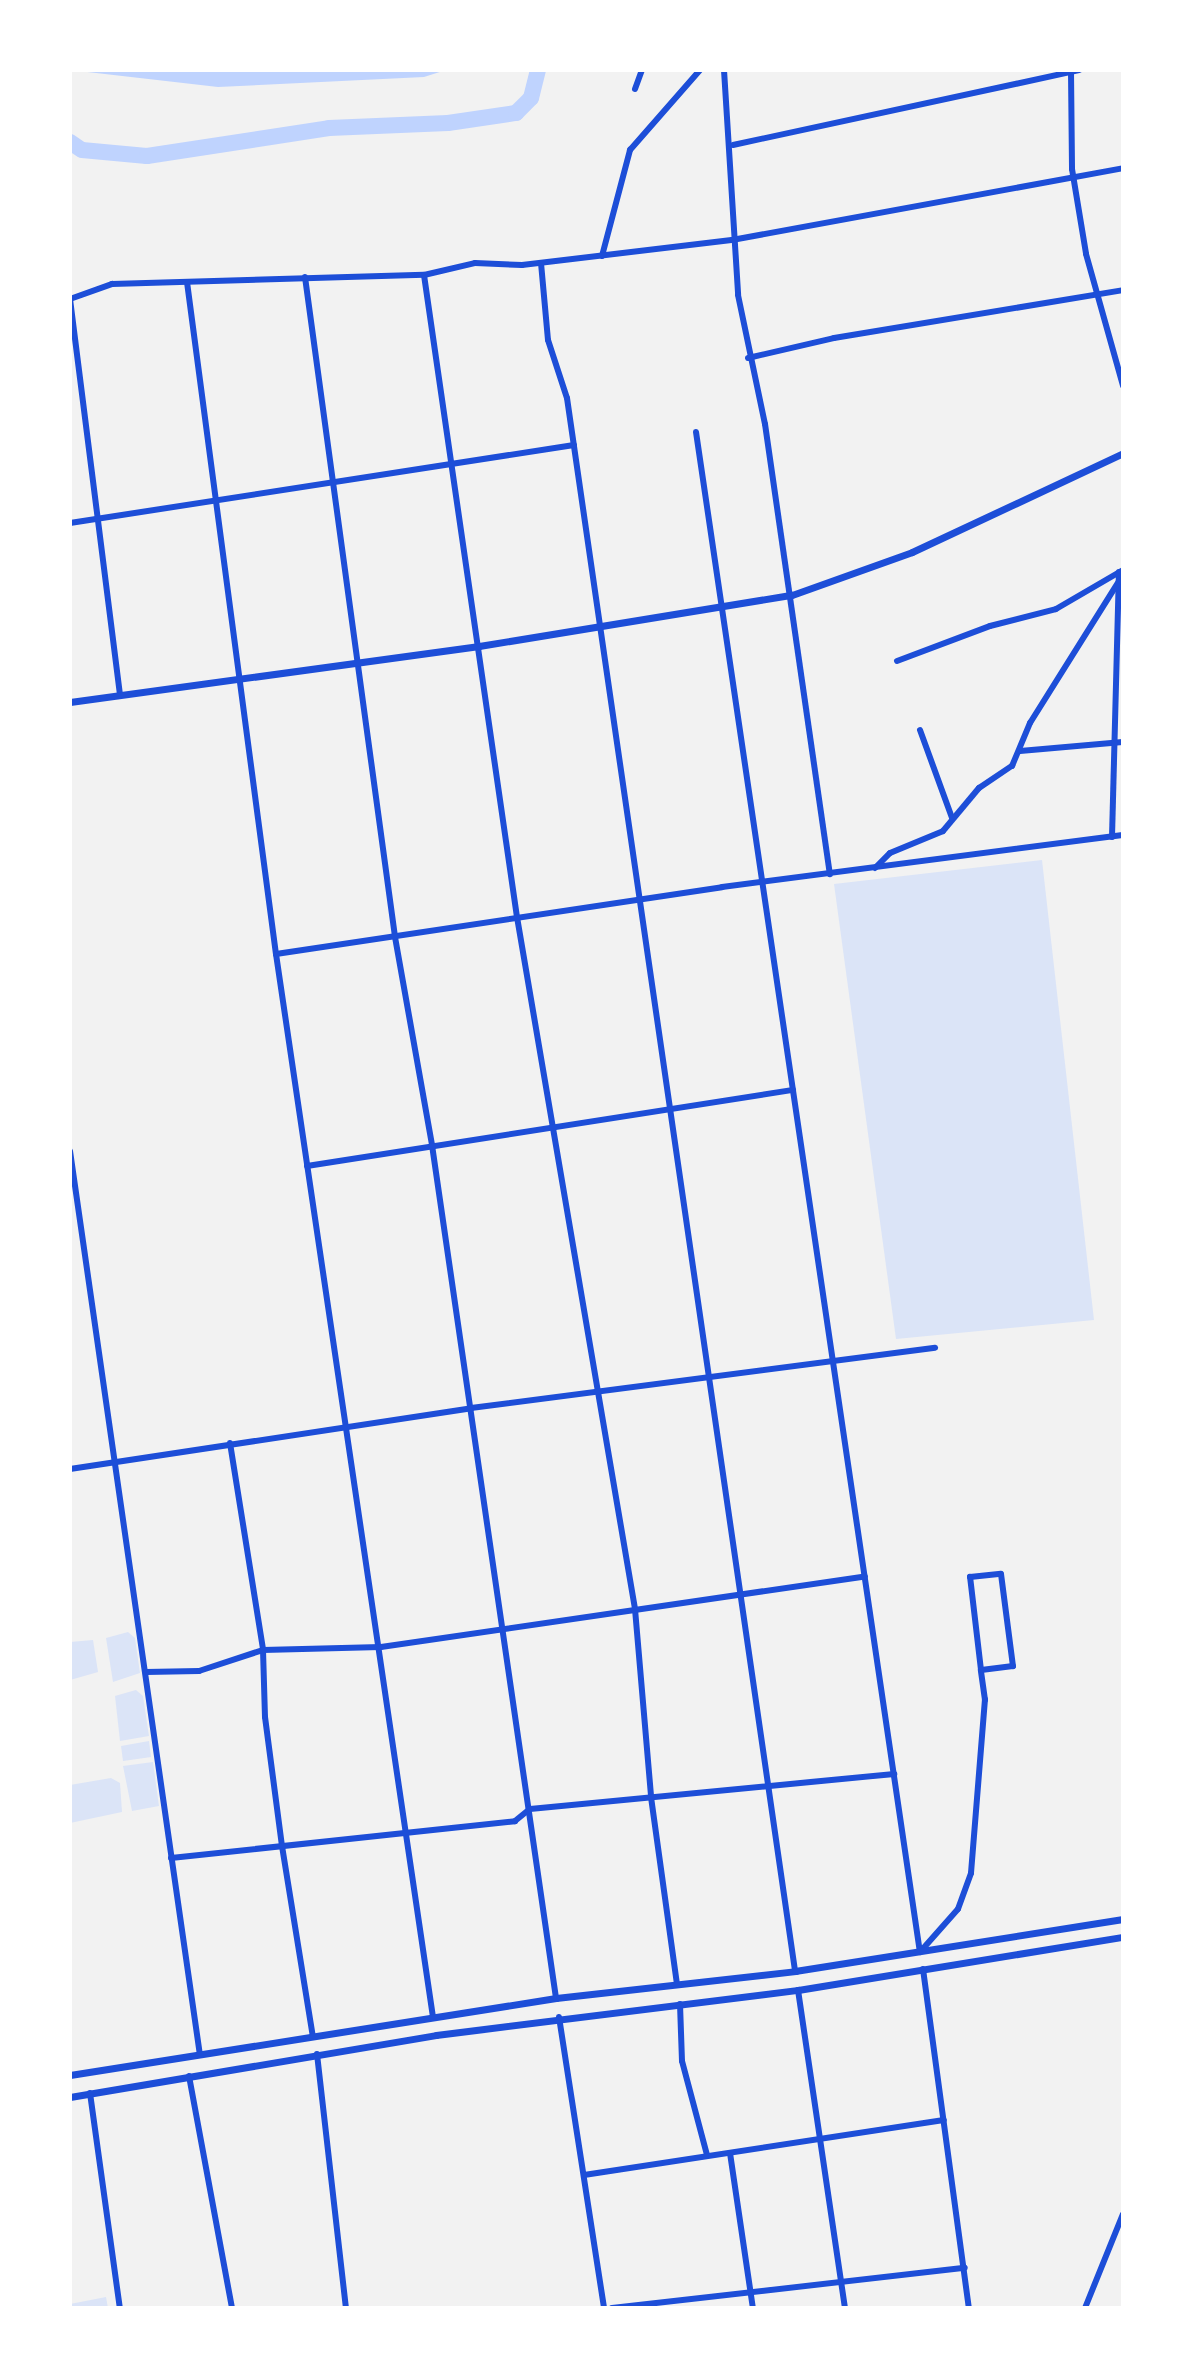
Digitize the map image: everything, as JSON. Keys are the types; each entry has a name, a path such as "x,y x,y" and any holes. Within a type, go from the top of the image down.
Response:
{"street":[{"path":"635,89 642,70"},
{"path":"602,256 630,150 700,70"},
{"path":"724,70 733,145 737,230 732,240 748,358 765,424 792,595 830,874"},
{"path":"733,145 1079,70"},
{"path":"1071,72 1073,178 1097,294 1123,386"},
{"path":"120,695 70,299 112,284 424,275 475,263 541,263 732,240 1123,168"},
{"path":"541,263 548,340 567,398 574,445 597,628 640,899 845,2308"},
{"path":"424,275 517,917 635,1609 651,1797 680,2004 682,2061 707,2155"},
{"path":"305,277 395,937 432,1145 604,2308"},
{"path":"187,282 276,954 381,1647 436,2035"},
{"path":"748,358 834,338 1123,290"},
{"path":"696,432 719,610 923,1969 969,2308"},
{"path":"70,523 574,445"},
{"path":"70,702 479,646 719,610 792,595 912,552 1123,453"},
{"path":"1112,837 1121,571"},
{"path":"897,661 990,626 1056,609 1121,571"},
{"path":"875,868 890,853 943,831 979,788 1012,766 1030,723 1119,581"},
{"path":"920,730 952,818"},
{"path":"1020,751 1123,742"},
{"path":"276,954 640,899 1123,835"},
{"path":"307,1166 793,1090"},
{"path":"70,1151 202,2074"},
{"path":"70,1469 471,1408 935,1348"},
{"path":"230,1443 263,1650 265,1717 282,1846 317,2054 346,2308"},
{"path":"920,1952 958,1909 971,1873 985,1700 981,1670 970,1577 1001,1574 1013,1666 981,1670"},
{"path":"146,1672 199,1671 263,1650 381,1647 865,1576"},
{"path":"171,1858 515,1821 530,1809 894,1774"},
{"path":"70,2075 556,1998 795,1971 1123,1919"},
{"path":"70,2097 436,2035 559,2017 798,1990 1123,1937"},
{"path":"101,2070 106,2091"},
{"path":"189,2076 232,2308"},
{"path":"90,2093 120,2308"},
{"path":"584,2175 944,2120"},
{"path":"730,2153 753,2308"},
{"path":"1085,2308 1123,2214"},
{"path":"612,2308 842,2279 965,2268"}],"shaded area":[{"path":"1042,860 1094,1320 896,1339 834,884"},
{"path":"128,1632 135,1638 140,1673 113,1682 106,1638"},
{"path":"93,1640 98,1672 70,1680 70,1642"},
{"path":"136,1690 143,1696 149,1736 120,1741 115,1696"},
{"path":"149,1741 151,1757 123,1761 121,1746"},
{"path":"153,1762 159,1806 132,1811 123,1766"},
{"path":"111,1778 120,1783 122,1812 70,1823 70,1785"},
{"path":"106,2297 108,2308 70,2308 70,2304"}],"water":[{"path":"70,70 446,70 424,77 218,87"}],"waterway":[{"path":"70,142 82,150 147,156 329,128 448,123 516,113 531,98 538,70"}]}
